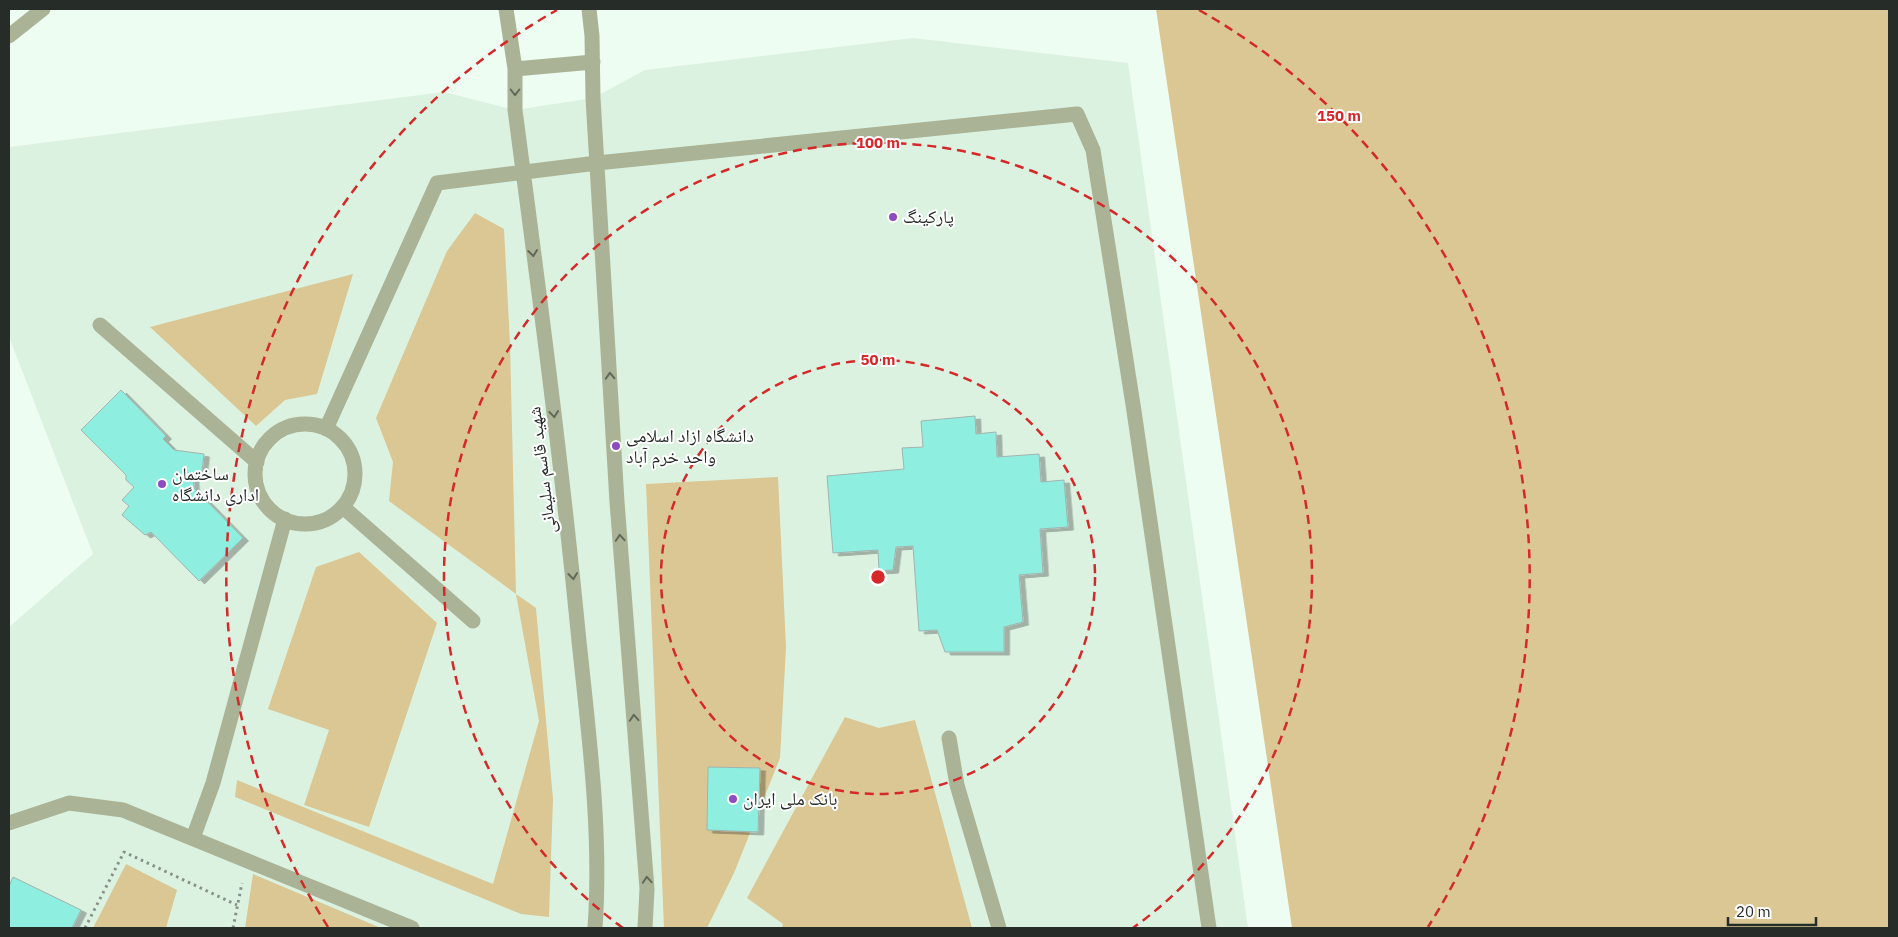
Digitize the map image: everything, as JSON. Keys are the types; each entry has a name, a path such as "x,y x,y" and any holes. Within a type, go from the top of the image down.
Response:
{"street":[{"path":"9,36 44,9"},
{"name":"شهید قاسم سلیمانی","path":"506,9 515,69 515,110 564,488 594,787 597,899 595,928"},
{"path":"589,9 617,502 647,889 645,928"},
{"path":"515,69 593,62"},
{"path":"326,429 436,183 597,163 1077,114 1094,150 1134,411 1208,928"},
{"path":"100,325 258,462"},
{"path":"304,424 311,424 326,429 339,437 349,450 354,464 355,479 351,494 343,507 330,517 316,523 300,524 285,519 271,510 262,498 256,484 260,453 269,440 281,430 304,424"},
{"path":"343,507 473,621"},
{"path":"193,838 213,783 285,519"},
{"path":"949,738 957,785 999,928"},
{"path":"9,823 68,803 123,810 412,928"}],"path":[{"path":"85,928 124,852 238,905"},
{"path":"233,928 247,860"}],"shaded area":[{"path":"1156,9 1889,9 1889,928 1292,928"},
{"name":"دانشگاه ازاد اسلامی واحد خرم آباد","path":"913,38 1128,63 1248,928 9,928 9,627 93,554 9,337 9,147 444,92 515,110 593,98 645,70"},
{"path":"475,213 504,229 510,344 516,594 389,501 393,462 376,418 447,251"},
{"path":"353,274 317,394 285,400 256,426 150,327"},
{"path":"778,477 786,647 780,758 734,873 707,928 664,928 646,484"},
{"path":"359,552 437,623 369,827 304,805 329,730 268,709 316,567"},
{"path":"516,594 536,608 553,799 549,917 521,914 235,797 237,780 493,884 539,721"},
{"path":"845,717 879,728 915,720 972,928 782,928 783,924 747,898"},
{"path":"126,864 177,890 166,928 93,928"},
{"path":"253,874 381,928 245,928"}],"building":[{"name":"ساختمان اداری دانشگاه","path":"121,390 166,436 163,439 174,450 204,454 202,471 193,474 194,488 243,538 199,581 151,532 145,535 122,515 129,506 122,500 134,487 126,480 126,475 81,430"},
{"path":"975,416 976,434 996,432 997,457 1039,454 1041,482 1064,480 1068,527 1040,529 1043,573 1019,575 1023,622 1004,627 1004,652 945,652 937,630 919,631 913,546 896,547 893,570 879,571 878,550 833,553 827,476 904,469 902,448 923,447 921,421"},
{"name":"بانک ملی ایران","path":"708,767 760,768 758,832 707,830"},
{"path":"13,877 81,910 72,928 9,928 9,886"}],"place":[{"name":"پارکینگ","path":"893,217"},
{"name":"دانشگاه ازاد اسلامی واحد خرم آباد","path":"616,446"},
{"name":"ساختمان اداری دانشگاه","path":"162,484"},
{"name":"بانک ملی ایران","path":"733,799"}]}
